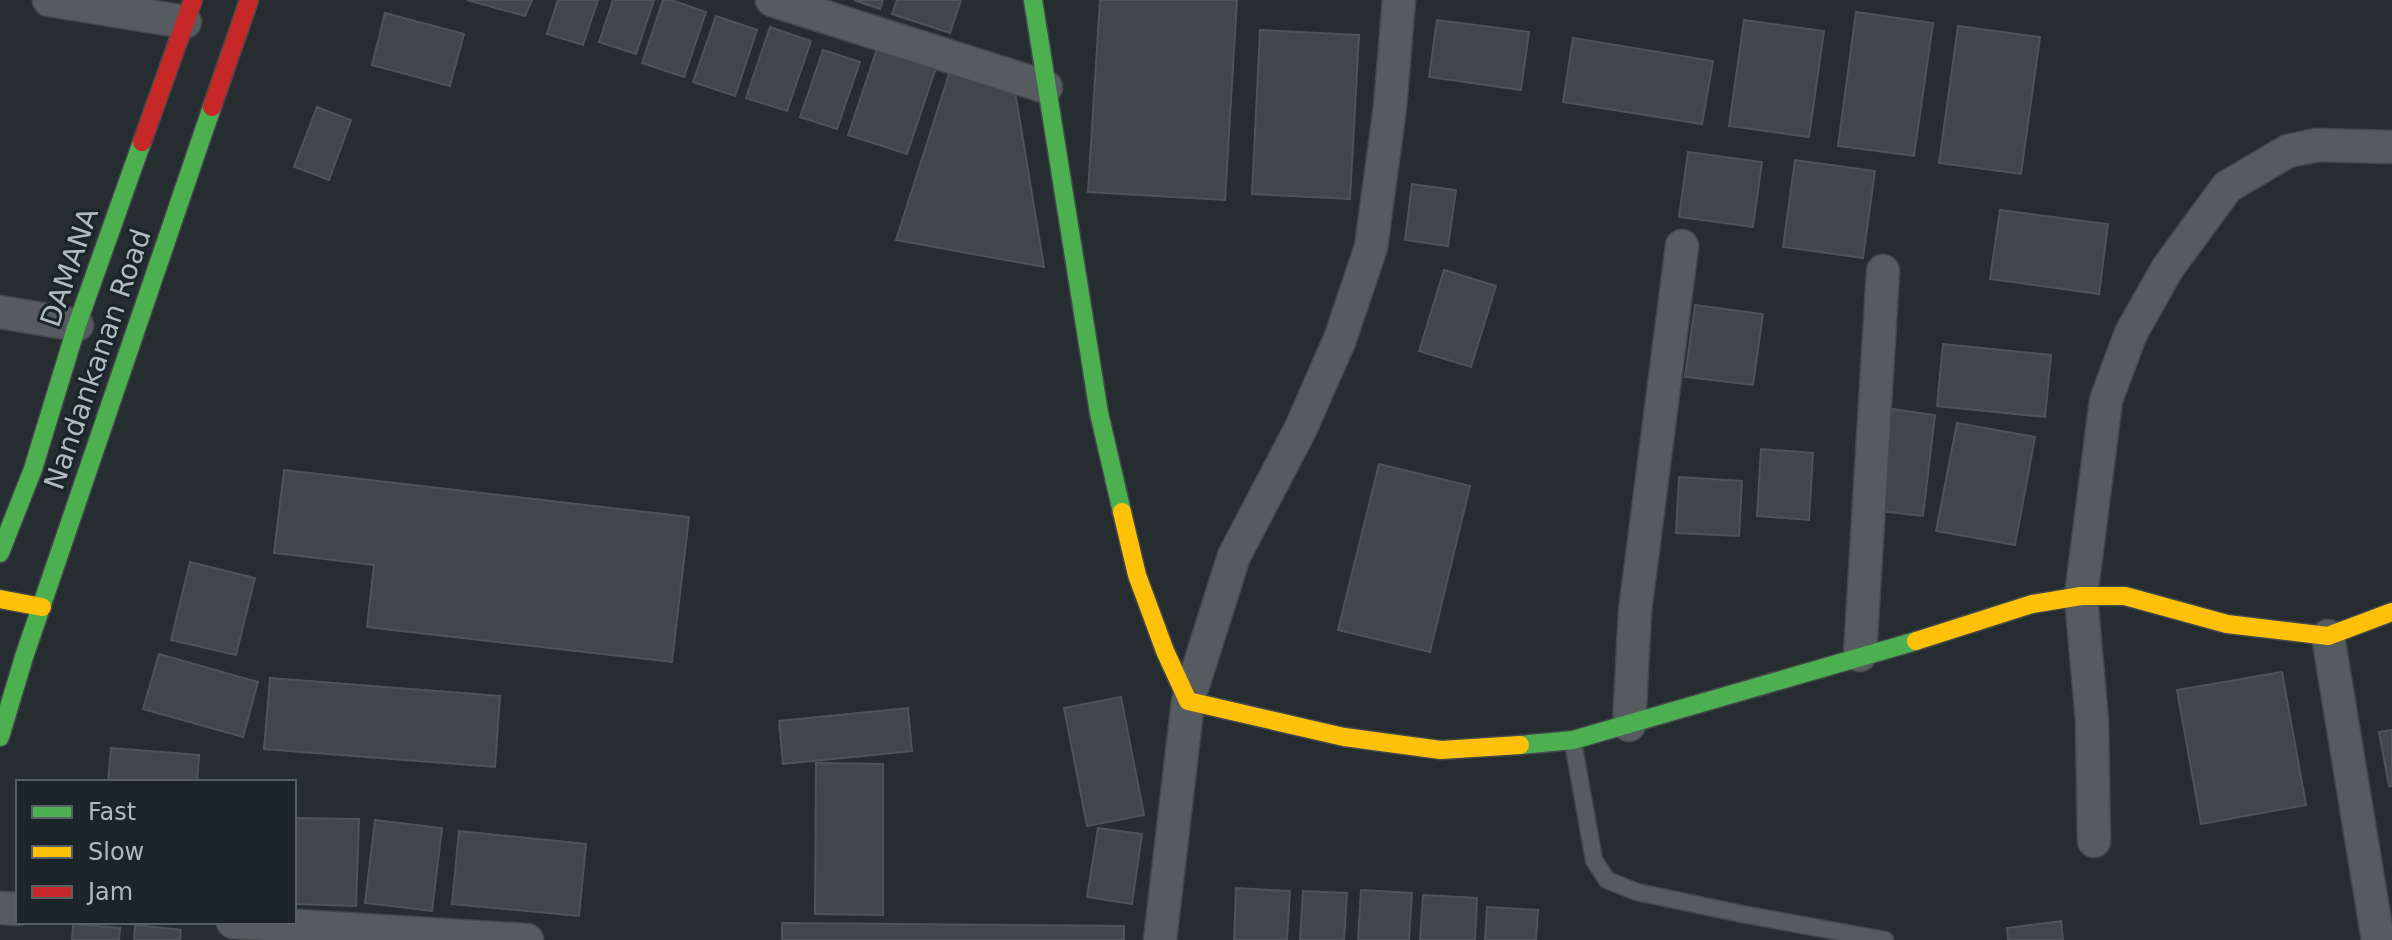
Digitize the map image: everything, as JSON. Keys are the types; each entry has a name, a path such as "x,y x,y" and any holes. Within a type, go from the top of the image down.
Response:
{"street":[{"path":"49,0 189,11"},
{"name":"Nandankanan Road","path":"0,737 18,655 42,607 249,0"},
{"path":"772,0 1046,87"},
{"path":"1033,0 1099,413 1137,575 1165,651 1188,701"},
{"path":"1160,940 1188,701 1234,556 1324,377 1371,247 1390,107 1399,0"},
{"name":"DAMANA","path":"0,553 33,469 77,325 189,11"},
{"path":"2094,841 2092,721 2081,596 2106,400 2131,333 2167,269 2227,187 2288,151 2317,145 2392,147"},
{"path":"1629,725 1635,611 1682,246"},
{"path":"1860,655 1883,271"},
{"path":"0,312 77,325"},
{"path":"0,496 33,469"},
{"path":"1188,701 1344,737 1441,750 1573,740 1953,630 2032,604 2081,596 2125,596 2227,624 2328,636 2392,612"},
{"path":"0,599 42,607"},
{"path":"2328,636 2378,940"},
{"path":"266,924 527,940"}],"lane":[{"path":"1573,740 1594,860 1607,880 1637,892 1885,940"}],"building":[{"path":"467,0 532,0 525,16"},
{"path":"558,0 598,0 583,45 547,34"},
{"path":"613,0 654,0 636,54 599,42"},
{"path":"663,0 706,12 684,77 642,63"},
{"path":"854,0 883,0 880,9"},
{"path":"897,0 961,0 950,33 892,14"},
{"path":"1100,0 1237,0 1225,200 1088,192"},
{"path":"1856,12 1933,23 1914,156 1838,146"},
{"path":"385,13 464,34 450,86 372,65"},
{"path":"716,16 757,30 735,96 693,82"},
{"path":"1437,20 1529,32 1521,90 1429,77"},
{"path":"1744,20 1824,31 1809,137 1729,126"},
{"path":"1958,26 2040,37 2021,174 1939,163"},
{"path":"770,27 811,41 787,111 746,98"},
{"path":"1260,30 1359,35 1350,199 1252,194"},
{"path":"1573,38 1713,61 1702,124 1563,102"},
{"path":"877,49 936,68 907,154 848,135"},
{"path":"823,50 860,62 837,129 800,117"},
{"path":"950,71 1015,91 1044,267 896,240"},
{"path":"317,107 351,120 329,180 294,167"},
{"path":"1688,152 1762,162 1753,227 1679,217"},
{"path":"1795,160 1875,171 1863,258 1783,247"},
{"path":"1412,184 1456,190 1448,246 1405,240"},
{"path":"2000,210 2108,224 2099,294 1990,279"},
{"path":"1444,270 1496,286 1471,367 1419,351"},
{"path":"1695,305 1763,314 1753,385 1685,377"},
{"path":"1943,344 2051,355 2045,417 1937,406"},
{"path":"1892,409 1935,415 1923,516 1880,511"},
{"path":"1957,423 2035,437 2015,545 1936,531"},
{"path":"1761,449 1813,453 1809,520 1757,516"},
{"path":"1379,464 1470,486 1430,652 1338,630"},
{"path":"284,470 689,517 672,662 367,627 374,565 274,553"},
{"path":"1679,477 1742,481 1739,536 1676,533"},
{"path":"190,562 255,578 236,655 171,640"},
{"path":"159,654 258,682 243,737 143,709"},
{"path":"2282,672 2306,805 2201,824 2177,690"},
{"path":"270,678 500,696 495,767 264,749"},
{"path":"1121,697 1144,815 1087,826 1064,708"},
{"path":"908,708 912,751 783,764 779,721"},
{"path":"2392,730 2392,786 2389,786 2379,732"},
{"path":"111,748 199,755 197,780 108,780"},
{"path":"816,763 883,764 883,915 815,914"},
{"path":"296,818 359,819 356,906 296,904"},
{"path":"375,820 442,828 432,911 365,903"},
{"path":"1098,828 1142,834 1132,904 1087,897"},
{"path":"459,831 586,844 579,916 452,904"},
{"path":"1236,888 1290,891 1287,940 1234,940"},
{"path":"1361,890 1412,893 1409,940 1358,940"},
{"path":"1303,891 1347,893 1344,940 1300,940"},
{"path":"1423,895 1477,898 1475,940 1420,940"},
{"path":"1487,907 1538,910 1536,940 1485,940"},
{"path":"2061,921 2063,940 2008,940 2007,928"},
{"path":"782,923 1124,926 1124,940 782,940"},
{"path":"73,924 120,928 119,940 72,940"},
{"path":"135,925 181,930 180,940 134,940"}],"traffic: fast":[{"path":"1033,0 1099,413 1122,512"},
{"path":"0,737 24,657 212,107"},
{"path":"0,553 33,469 77,325 142,142"},
{"path":"1520,745 1573,740 1916,641"}],"traffic: slow":[{"path":"1122,512 1137,575 1165,651 1188,701 1344,737 1441,750 1520,745"},
{"path":"1916,641 2032,604 2081,596 2125,596 2227,624 2328,636 2392,612"},
{"path":"0,599 42,607"}],"traffic: jam":[{"path":"142,142 193,0"},
{"path":"212,107 249,0"}]}
